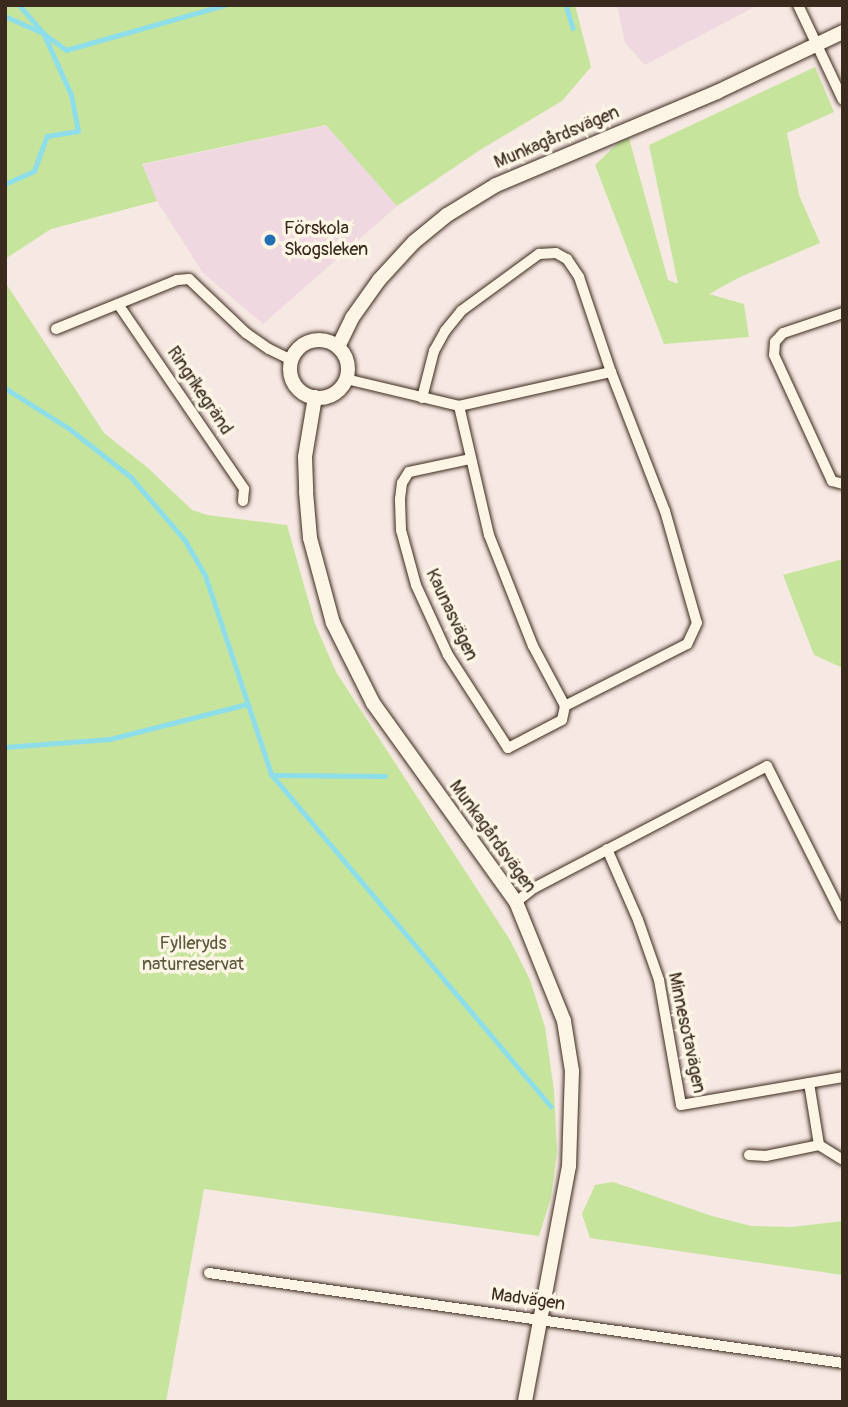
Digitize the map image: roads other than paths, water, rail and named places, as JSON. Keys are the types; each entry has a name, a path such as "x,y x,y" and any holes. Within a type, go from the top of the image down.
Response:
{"street":[{"path":"798,5 843,100"},
{"name":"Munkagårdsvägen","path":"338,346 352,318 379,280 414,242 496,184 567,152 717,92 843,32"},
{"name":"Kaunasvägen","path":"422,398 434,351 461,311 539,254 556,253 567,259 579,277 611,372 665,511 697,623 687,644 565,706 562,720 508,748 448,655 416,585 401,530 402,483 409,472 470,459"},
{"path":"56,329 177,279 189,279 246,333 292,360"},
{"name":"Ringrikegränd","path":"118,304 244,489 243,501"},
{"path":"843,313 783,334 775,342 774,355 832,481 843,484"},
{"path":"315,340 338,346 347,362 346,379 337,392 315,397 307,395 295,384 292,360 301,346 315,340"},
{"path":"346,379 458,406 611,372"},
{"name":"Munkagårdsvägen","path":"315,397 307,434 306,492 310,538 333,624 373,703 416,766 495,868 516,902 564,1021 572,1071 569,1166 525,1402"},
{"path":"458,406 489,536 533,646 565,706"},
{"path":"516,902 534,888 767,766 843,917"},
{"name":"Minnesotavägen","path":"607,849 638,920 659,980 681,1105 843,1077"},
{"path":"809,1083 819,1146"},
{"path":"749,1155 766,1156 819,1146 843,1160"},
{"name":"Madvägen","path":"209,1273 843,1363"}],"waterway":[{"path":"5,184 34,171 47,136 78,131 71,95 43,33 19,5"},
{"path":"5,16 43,33 66,50 225,5"},
{"path":"566,5 573,28"},
{"path":"5,388 70,429 131,477 185,540 205,574 272,775 551,1106"},
{"path":"5,747 110,739 247,704"},
{"path":"272,775 385,776"}],"place":[{"name":"Förskola Skogsleken","path":"270,240"}],"park label":[{"name":"Fylleryds naturreservat","path":"193,955"}]}
